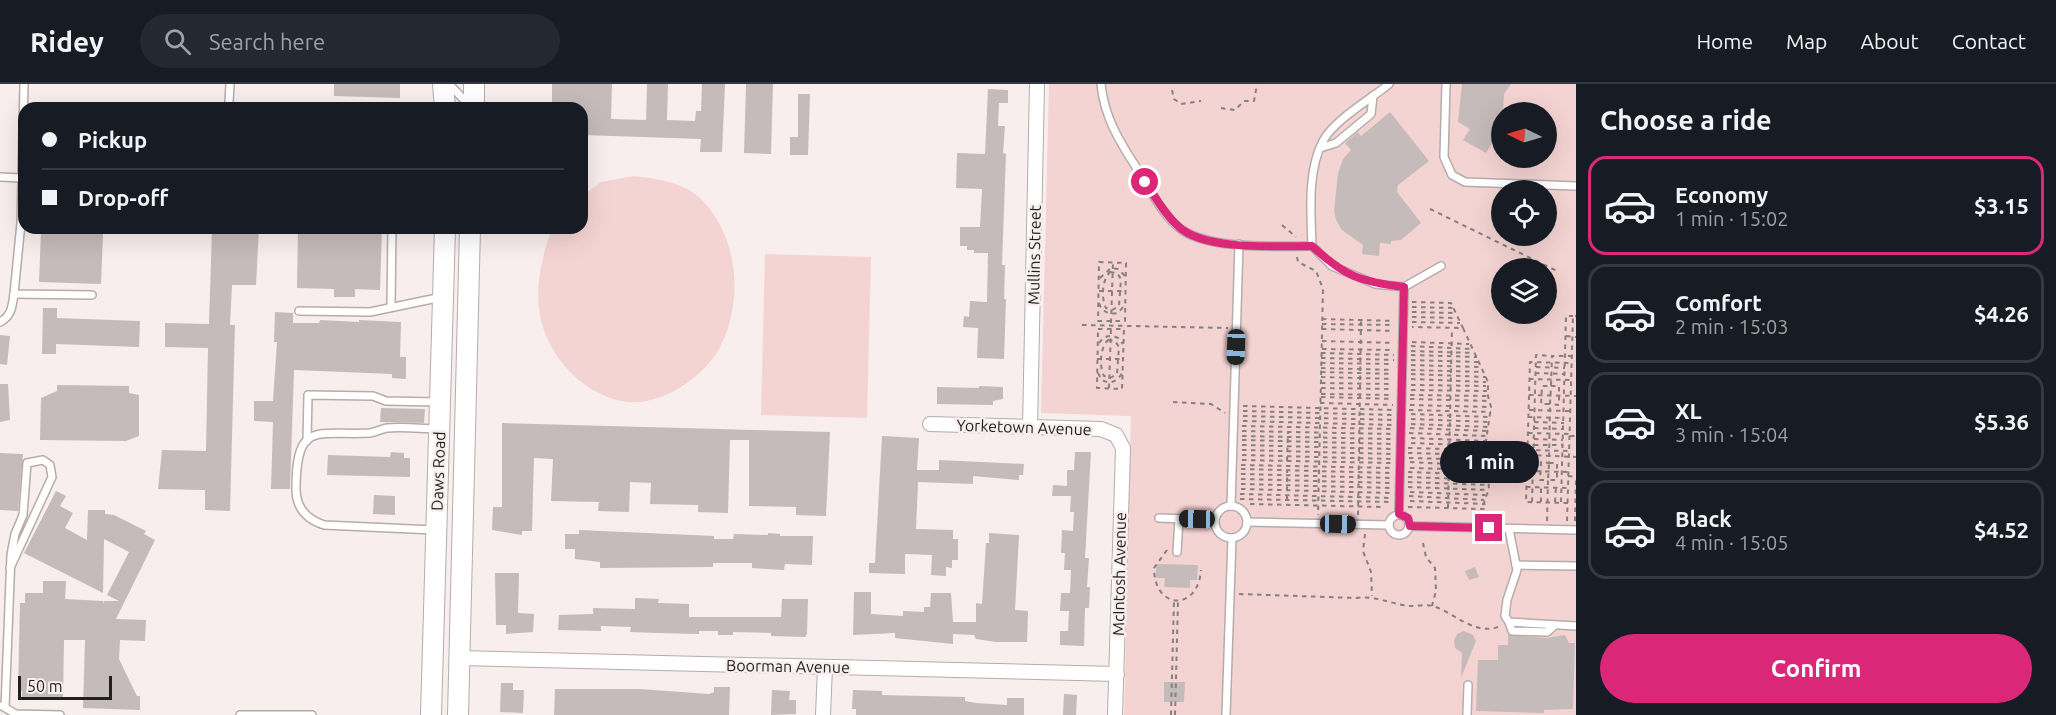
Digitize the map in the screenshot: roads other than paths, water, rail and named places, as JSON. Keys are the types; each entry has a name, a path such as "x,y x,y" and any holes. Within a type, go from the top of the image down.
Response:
{"main road":[{"path":"443,84 444,102"},
{"path":"473,102 474,84"},
{"name":"Daws Road","path":"432,707 445,234"},
{"path":"463,234 459,283 443,290 466,320"},
{"name":"Daws Road","path":"458,715 470,234"},
{"path":"440,402 465,415"},
{"path":"439,429 465,415"},
{"path":"432,707 446,670 460,658 452,651 434,624"}],"street":[{"name":"Mullins Street","path":"1030,427 1037,84"},
{"name":"Yorketown Avenue","path":"930,424 1101,429 1116,435"},
{"name":"McIntosh Avenue","path":"1115,715 1122,448 1116,435"},
{"name":"Boorman Avenue","path":"460,658 1117,674"},
{"path":"823,715 825,667"}],"lane":[{"path":"24,84 24,102"},
{"path":"229,102 230,84"},
{"path":"449,84 467,102"},
{"path":"1101,84 1108,117 1116,135 1165,212 1180,229 1193,236 1239,244 1312,246 1332,266 1375,284 1404,287 1441,266"},
{"path":"1312,246 1314,177 1320,148 1333,128 1389,84"},
{"path":"1446,84 1443,150 1452,175 1465,182 1576,186"},
{"path":"1320,148 1336,143 1371,114 1373,96"},
{"path":"0,177 18,178"},
{"path":"0,322 8,318 12,311 20,234"},
{"path":"391,307 392,234"},
{"path":"1232,538 1243,532 1246,522 1233,453 1239,244"},
{"path":"1400,435 1410,526 1400,535 1393,533 1389,525 1400,435 1404,287"},
{"path":"299,311 370,312 443,290"},
{"path":"14,294 92,295"},
{"path":"436,530 324,525 313,522 305,516 296,498 298,458 307,441 308,395 374,396 386,401 440,402"},
{"path":"307,441 324,432 372,433 386,428 439,429"},
{"path":"1232,538 1218,532 1215,519 1220,511 1233,453"},
{"path":"10,568 52,477 50,465 42,460 31,460 26,469 23,514 12,543 10,568 2,706 16,714 60,715"},
{"path":"1159,518 1215,519"},
{"path":"1178,549 1179,519"},
{"path":"1246,522 1389,525"},
{"path":"1410,526 1573,530"},
{"path":"1509,529 1516,565 1515,582 1507,600 1505,616 1509,622 1576,626"},
{"path":"1226,715 1232,538"},
{"path":"1516,565 1576,566"},
{"path":"1467,715 1468,686"},
{"path":"240,715 312,715"}]}
